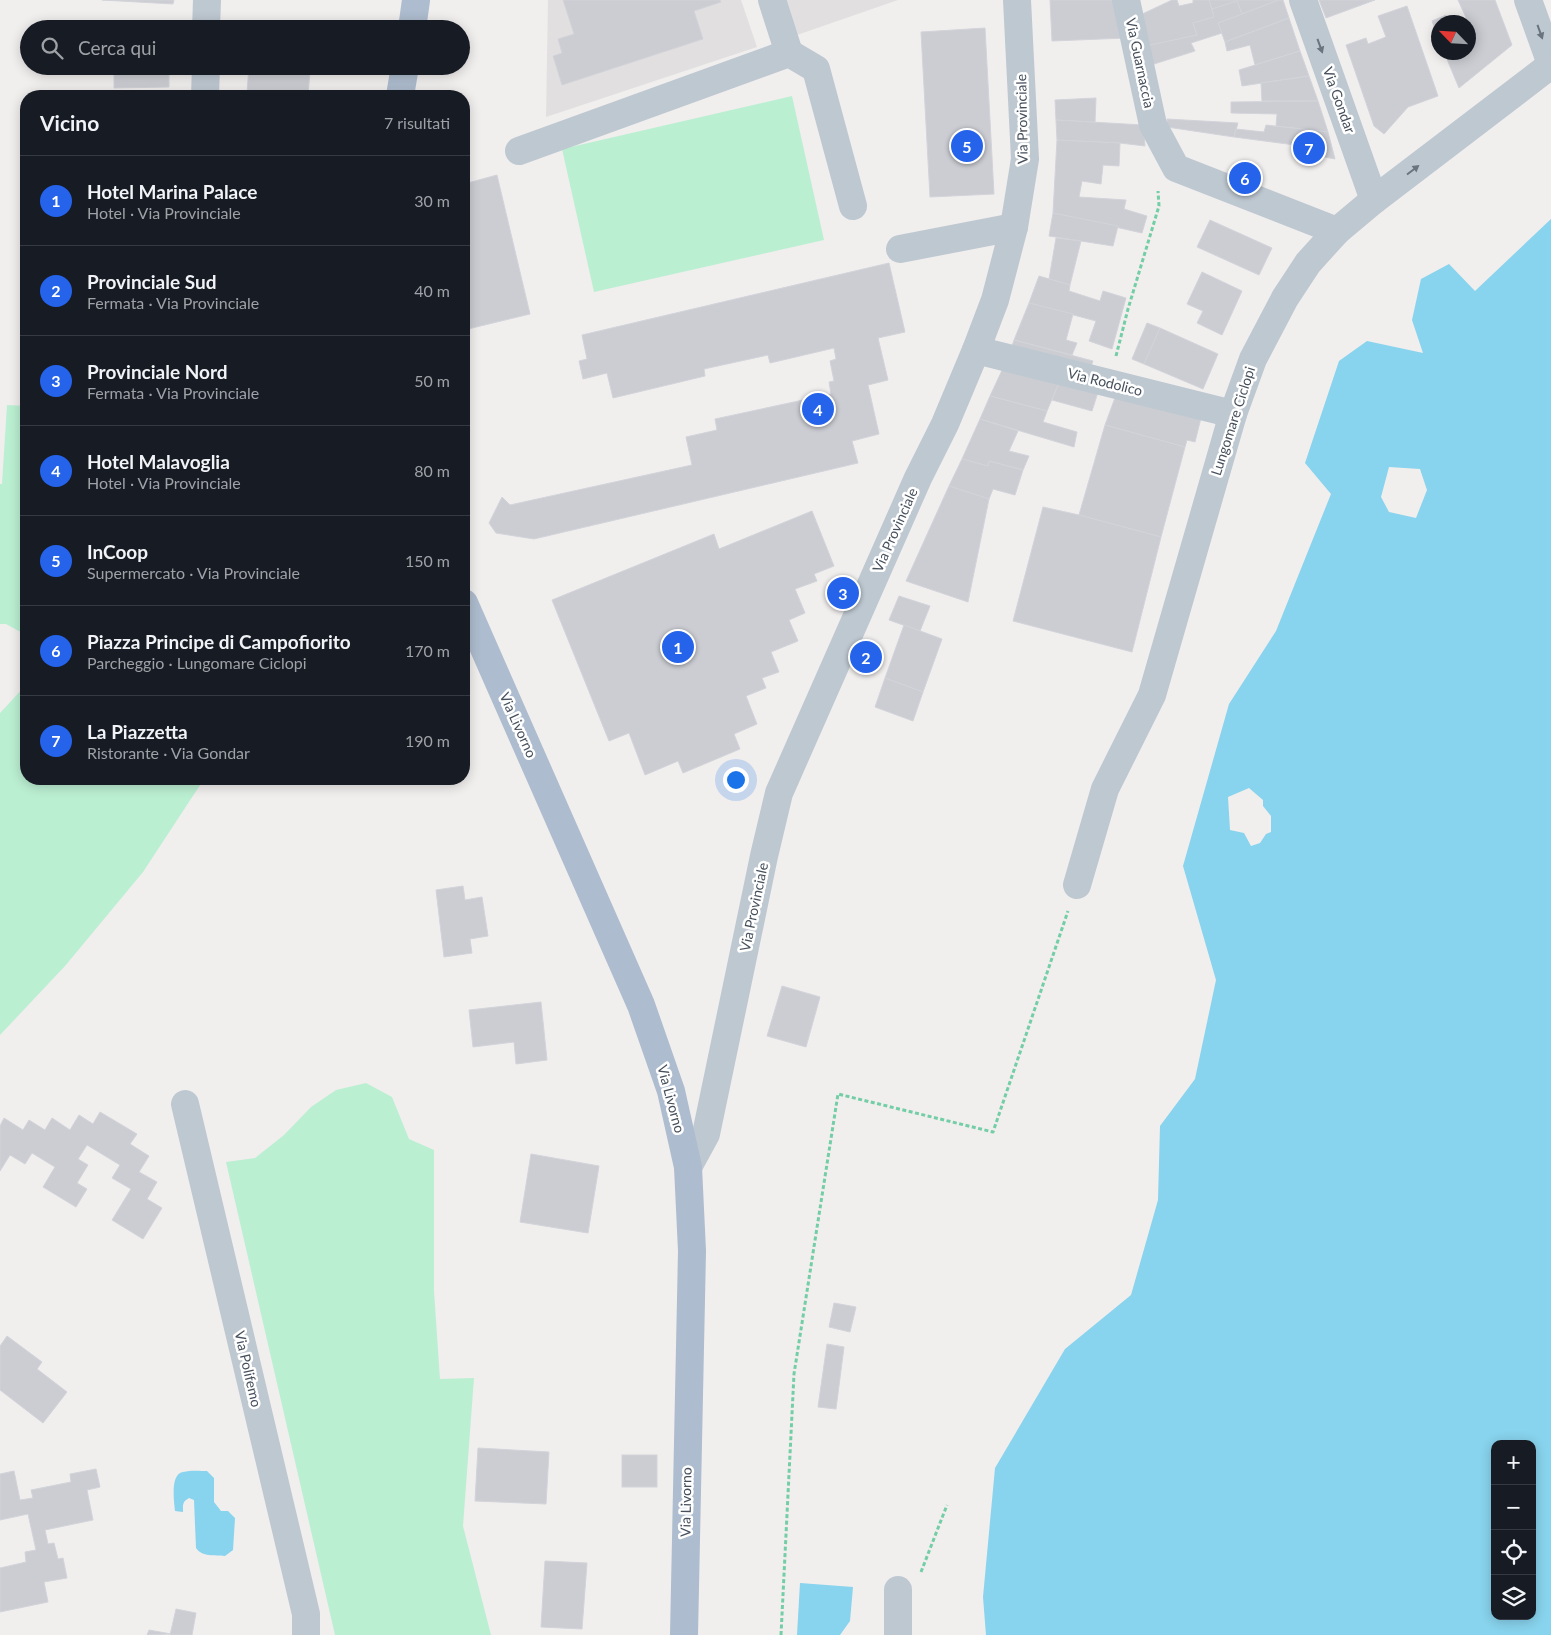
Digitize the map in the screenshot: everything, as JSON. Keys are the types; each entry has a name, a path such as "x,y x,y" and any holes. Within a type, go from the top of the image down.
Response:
{"main road":[{"path":"413,20 416,0"},
{"path":"401,90 404,75"},
{"name":"Via Livorno","path":"470,617 642,1005 671,1091 688,1167 692,1251 684,1635"}],"street":[{"path":"206,0 206,20"},
{"name":"Via Provinciale","path":"688,1167 706,1134 779,793 976,350 995,300 1014,227 1025,159 1017,0"},
{"name":"Via Guarnaccia","path":"1126,0 1153,125 1176,168 1337,231"},
{"name":"Via Gondar","path":"1303,0 1374,200"},
{"path":"1528,0 1551,64"},
{"path":"775,11 789,53 816,69 853,206"},
{"path":"519,151 789,53"},
{"name":"Lungomare Ciclopi","path":"1077,885 1105,789 1152,695 1233,414 1253,359 1285,298 1308,263 1337,231 1374,200 1551,64"},
{"path":"205,90 206,75"},
{"path":"900,249 1014,227"},
{"name":"Via Rodolico","path":"976,350 1233,414"},
{"name":"Via Polifemo","path":"185,1104 306,1614 306,1635"},
{"path":"898,1635 908,1584"}],"path":[{"path":"1110,383 1128,309 1159,206 1158,188"},
{"path":"781,1635 794,1374 838,1094 993,1132 1077,885"},
{"path":"908,1584 947,1505"}],"shaded area":[{"path":"548,0 741,0 757,47 546,117"},
{"path":"786,0 898,0 797,35"}],"green space":[{"path":"792,96 824,240 594,292 562,149"},
{"path":"7,405 20,406 20,632 6,624 0,624 0,484 2,484"},
{"path":"20,691 20,785 200,785 143,872 65,966 0,1035 0,713"},
{"path":"366,1083 392,1097 409,1139 434,1150 434,1291 440,1379 474,1378 463,1526 491,1635 335,1635 226,1162 255,1158 284,1135 311,1107 336,1090"}],"water":[{"path":"1551,219 1551,1635 986,1635 983,1597 995,1468 1065,1349 1131,1295 1158,1200 1160,1126 1195,1079 1216,980 1183,866 1229,704 1276,631 1331,494 1305,463 1339,361 1367,341 1423,353 1412,320 1421,279 1449,264 1475,291","holes":["1389,467 1420,469 1427,490 1416,518 1389,512 1381,497","1249,788 1263,800 1263,806 1271,816 1271,832 1266,834 1260,843 1251,846 1244,833 1230,830 1228,797"]},
{"path":"189,1471 207,1471 214,1478 214,1502 221,1511 228,1511 235,1518 233,1550 225,1556 205,1554 196,1548 194,1500 189,1498 184,1502 183,1512 175,1511 174,1483 179,1474"},
{"path":"800,1583 853,1587 850,1621 840,1635 797,1635"}],"building":[{"path":"102,0 174,0 173,4"},
{"path":"563,0 720,0 721,2 694,11 703,39 562,85 553,56 562,53 558,39 574,34"},
{"path":"1050,0 1115,0 1126,38 1052,41"},
{"path":"1172,0 1177,0 1179,6 1193,3 1193,0 1209,0 1214,17 1193,23 1197,35 1146,46 1138,16"},
{"path":"1209,0 1279,0 1242,14 1237,1 1212,9"},
{"path":"1283,0 1289,18 1225,42 1218,23"},
{"path":"1319,0 1375,0 1326,18"},
{"path":"1458,0 1495,0 1512,45 1459,88 1447,60 1476,60 1476,15 1465,15"},
{"path":"1237,1 1242,14 1218,23 1222,33 1191,43 1195,51 1151,65 1146,46 1197,35 1193,23 1214,17 1212,9"},
{"path":"1407,6 1438,96 1408,107 1384,134 1374,126 1346,45 1366,38 1368,44 1386,37 1378,16"},
{"path":"1289,18 1300,51 1255,65 1250,45 1227,51 1225,42"},
{"path":"985,28 994,194 930,197 921,32"},
{"path":"1300,51 1309,76 1242,86 1239,70"},
{"path":"114,75 169,75 169,87 114,88"},
{"path":"248,75 310,75 308,90 247,90"},
{"path":"1309,76 1318,101 1262,101 1261,83"},
{"path":"1096,98 1095,122 1056,120 1055,100"},
{"path":"1318,101 1328,132 1276,126 1277,114 1231,113 1231,102"},
{"path":"1167,119 1238,123 1234,137 1167,127"},
{"path":"1056,120 1143,125 1145,146 1057,140"},
{"path":"1266,125 1328,132 1335,159 1293,151 1295,145 1234,137 1236,129 1264,132"},
{"path":"1057,140 1120,143 1119,166 1103,165 1101,184 1082,181 1079,197 1126,200 1124,209 1147,216 1142,233 1053,213"},
{"path":"497,175 530,314 470,329 470,182"},
{"path":"1053,213 1118,226 1113,246 1049,236"},
{"path":"1210,220 1272,248 1259,275 1197,247"},
{"path":"1056,238 1081,241 1070,285 1049,279"},
{"path":"889,263 905,332 878,338 888,380 868,385 879,434 852,441 858,463 534,539 496,533 489,523 502,497 510,505 692,465 686,437 717,430 715,419 831,394 829,382 834,381 830,361 836,359 834,348 770,363 768,355 704,369 705,376 613,398 607,373 583,379 579,361 587,359 582,335"},
{"path":"1202,272 1242,291 1222,335 1197,323 1203,311 1187,304"},
{"path":"1039,276 1070,285 1069,291 1100,301 1103,291 1126,298 1112,349 1089,341 1096,321 1029,303"},
{"path":"1029,303 1073,314 1066,340 1077,343 1072,355 1014,340"},
{"path":"1147,323 1160,328 1144,364 1132,359"},
{"path":"1160,328 1218,354 1203,389 1144,364"},
{"path":"1014,340 1093,361 1089,372 1012,346"},
{"path":"1004,366 1060,380 1047,411 990,396"},
{"path":"1060,380 1099,389 1092,411 1052,400"},
{"path":"1116,395 1202,414 1195,442 1187,440 1185,447 1105,425"},
{"path":"990,396 1047,411 1043,422 1077,432 1074,447 980,419"},
{"path":"980,419 1018,431 1009,451 1029,456 1023,470 989,461 988,466 962,459"},
{"path":"1105,425 1185,447 1161,537 1079,515"},
{"path":"962,459 988,466 989,461 1023,470 1015,495 993,489 989,499 949,486"},
{"path":"949,486 989,499 968,602 906,581"},
{"path":"1043,507 1161,537 1132,652 1013,621"},
{"path":"812,511 834,566 814,574 817,581 795,589 805,613 789,620 798,641 771,652 779,672 762,678 766,688 746,696 757,724 734,734 740,749 683,773 678,761 645,775 629,733 609,741 552,600 714,534 719,549"},
{"path":"899,596 930,606 920,631 889,620"},
{"path":"904,625 942,639 923,692 885,678"},
{"path":"885,678 923,692 913,721 875,707"},
{"path":"463,886 465,900 482,897 488,936 470,939 472,953 444,957 436,890"},
{"path":"782,986 820,997 806,1047 767,1036"},
{"path":"541,1002 547,1060 516,1064 514,1042 473,1047 469,1010"},
{"path":"100,1112 137,1134 130,1144 149,1156 139,1172 157,1182 147,1199 162,1208 143,1239 112,1220 131,1189 112,1178 120,1165 87,1145 78,1159 88,1165 77,1183 87,1189 76,1207 43,1187 55,1167 32,1153 25,1164 10,1155 0,1171 0,1126 4,1118 23,1130 29,1120 45,1130 52,1118 70,1130 79,1115 93,1124"},
{"path":"531,1154 599,1166 588,1233 520,1222"},
{"path":"834,1303 856,1307 850,1332 829,1327"},
{"path":"7,1336 42,1362 37,1369 67,1392 43,1423 0,1390 0,1346"},
{"path":"827,1344 844,1347 836,1409 818,1407"},
{"path":"478,1448 549,1452 546,1504 475,1501"},
{"path":"622,1455 657,1455 657,1487 622,1487"},
{"path":"96,1469 100,1487 87,1490 93,1520 45,1530 48,1544 54,1543 58,1559 63,1558 67,1578 44,1582 48,1602 0,1612 0,1568 26,1562 25,1552 36,1550 28,1514 0,1520 0,1474 14,1471 20,1500 33,1498 31,1490 71,1482 70,1474"},
{"path":"545,1561 587,1563 582,1629 541,1627"},
{"path":"176,1609 196,1613 192,1635 170,1635"},
{"path":"149,1630 171,1634 147,1635"}],"place":[{"name":"InCoop","path":"967,146"},
{"name":"La Piazzetta","path":"1309,148"},
{"name":"Piazza Principe di Campofiorito","path":"1245,178"},
{"name":"Hotel Malavoglia","path":"818,409"},
{"name":"Provinciale Nord","path":"843,593"},
{"name":"Hotel Marina Palace","path":"678,647"},
{"name":"Provinciale Sud","path":"866,657"}]}
